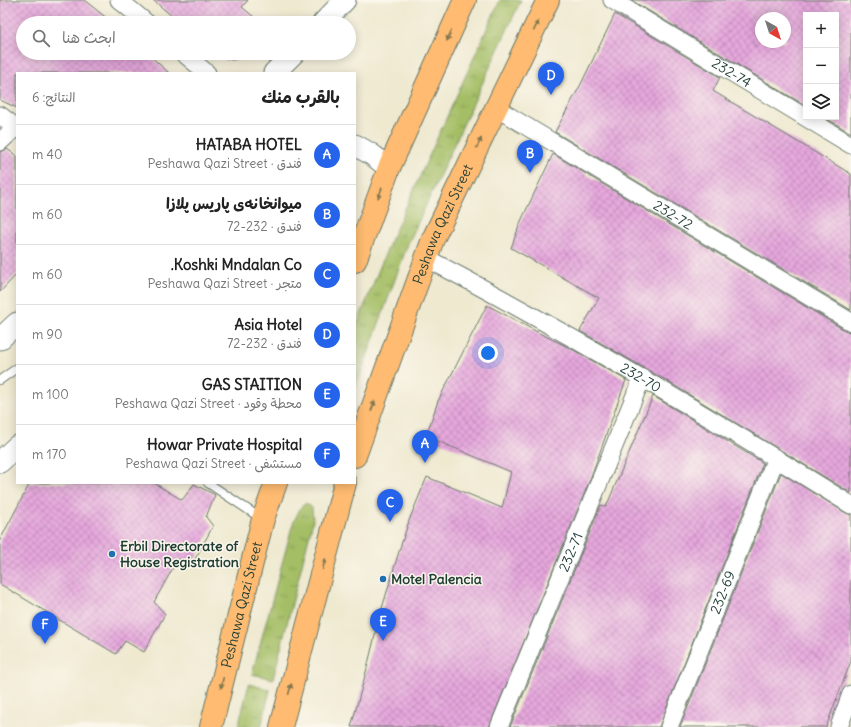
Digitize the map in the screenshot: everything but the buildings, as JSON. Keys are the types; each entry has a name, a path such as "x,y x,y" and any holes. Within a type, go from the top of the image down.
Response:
{"highway":[{"path":"356,258 390,168 465,0"},
{"name":"Peshawa Qazi Street","path":"356,451 360,429 433,239 548,0"},
{"name":"Peshawa Qazi Street","path":"211,727 263,519 276,484"},
{"path":"281,727 342,485"}],"street":[{"path":"119,0 138,16"},
{"path":"330,16 345,0"},
{"name":"232-74","path":"612,0 851,145"},
{"path":"191,60 206,72"},
{"path":"275,72 287,60"},
{"name":"232-72","path":"496,108 851,322"},
{"path":"0,115 16,128 0,142"},
{"path":"356,146 371,154 390,168"},
{"name":"232-70","path":"426,258 481,287 642,378 776,458 851,505"},
{"path":"0,339 16,324"},
{"name":"232-71","path":"499,727 642,378"},
{"path":"0,462 16,447"},
{"name":"232-69","path":"669,727 776,458"},
{"path":"839,727 851,694"}],"lane":[{"path":"0,380 16,369"},
{"path":"210,484 263,519"}],"green space":[{"path":"500,0 521,0 408,244 356,386 356,327 390,242"},
{"path":"306,503 312,508 313,521 273,679 252,674 293,523 301,507"},
{"path":"249,684 270,690 261,727 238,727"}],"place":[{"name":"Asia Hotel","path":"551,95"},
{"name":"میوانخانەی پاریس پلازا","path":"530,173"},
{"name":"HATABA HOTEL","path":"425,463"},
{"name":"Koshki Mndalan Co.","path":"390,522"},
{"name":"Erbil Directorate of House Registration","path":"112,554"},
{"name":"Motel Palencia","path":"383,579"},
{"name":"GAS STAITION","path":"383,641"},
{"name":"Howar Private Hospital","path":"45,644"}]}
